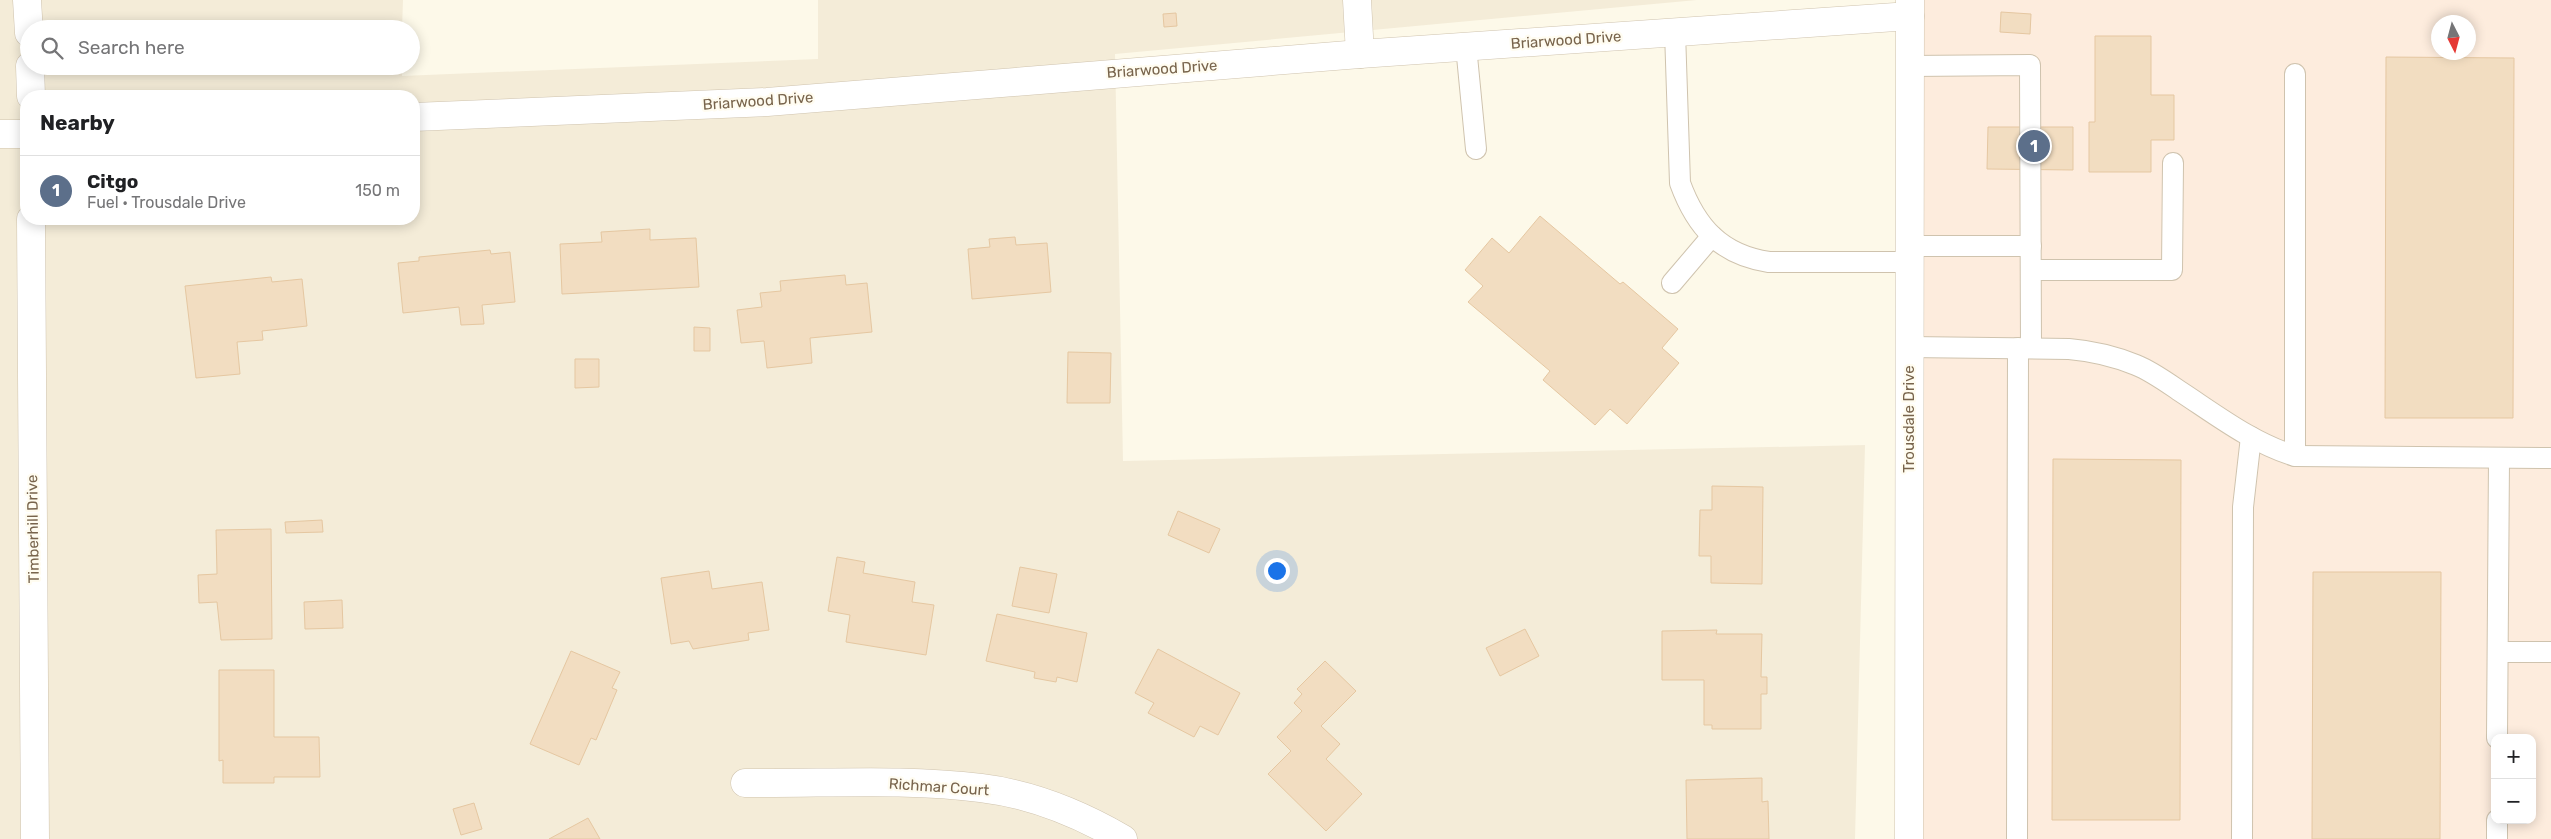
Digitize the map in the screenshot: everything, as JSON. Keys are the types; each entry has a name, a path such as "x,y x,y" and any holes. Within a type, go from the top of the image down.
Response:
{"street":[{"path":"27,0 28,20"},
{"path":"1356,0 1360,54"},
{"name":"Briarwood Drive","path":"420,117 767,102 1360,54 1675,32 1910,8"},
{"name":"Trousdale Drive","path":"1908,839 1910,8"},
{"path":"31,75 32,90"},
{"path":"0,134 20,134"},
{"name":"Timberhill Drive","path":"31,225 35,839"},
{"name":"Richmar Court","path":"745,783 912,784 982,788 1018,795 1050,805 1082,818 1123,839"}],"lane":[{"path":"1675,32 1680,183 1688,204 1698,220 1712,236 1735,253 1748,258 1769,262 2031,246"},
{"path":"1466,46 1476,149"},
{"path":"1910,66 2030,65 2031,270 2025,348 2017,839"},
{"path":"2295,456 2296,74"},
{"path":"2031,270 2172,270 2173,163"},
{"path":"1672,283 1712,236"},
{"path":"1910,347 2025,348 2092,351 2137,365 2251,437 2278,451 2295,456 2551,458"},
{"path":"2242,839 2243,507 2251,437"},
{"path":"2497,734 2499,459"},
{"path":"2498,652 2551,652"},
{"path":"2497,824 2497,839"}],"shaded area":[{"path":"0,0 403,0 402,20 20,20 20,75 402,76 818,59 818,0 1697,0 1115,54 1123,461 1865,445 1855,839 0,839"},
{"path":"1910,0 2551,0 2551,839 1908,839"}],"building":[{"path":"2001,12 2031,14 2030,34 2000,32"},
{"path":"1176,13 1177,26 1164,27 1163,14"},
{"path":"2095,36 2151,36 2151,95 2174,95 2174,140 2151,140 2151,172 2089,172 2089,122 2095,122"},
{"path":"2386,57 2431,57 2431,60 2514,58 2513,418 2385,418"},
{"path":"1988,127 2073,127 2073,170 1987,169"},
{"path":"1540,216 1620,284 1623,282 1678,329 1662,348 1679,363 1627,424 1610,409 1595,425 1543,380 1550,371 1468,302 1483,286 1465,270 1492,238 1509,253"},
{"path":"650,229 650,240 696,238 699,287 562,294 560,244 602,242 601,232"},
{"path":"1015,237 1016,245 1047,243 1051,292 972,299 968,249 990,247 989,239"},
{"path":"490,250 491,254 510,252 515,302 482,305 484,324 461,325 459,307 403,313 398,263 419,261 419,257"},
{"path":"845,275 846,285 867,283 872,332 810,338 812,363 767,368 764,341 741,343 737,310 762,307 760,293 781,291 780,281"},
{"path":"271,277 272,282 302,279 307,326 262,331 263,340 237,342 240,374 196,378 185,286"},
{"path":"694,327 710,328 710,351 694,351"},
{"path":"1068,352 1111,353 1110,403 1067,403"},
{"path":"575,359 599,359 599,387 575,388"},
{"path":"2053,459 2181,460 2180,820 2052,820"},
{"path":"1712,486 1763,487 1762,584 1711,583 1711,556 1699,556 1700,510 1712,510"},
{"path":"1178,511 1220,529 1209,553 1168,535"},
{"path":"322,520 323,532 286,533 285,522"},
{"path":"271,529 272,639 221,640 217,602 199,603 198,575 217,574 216,530"},
{"path":"837,557 865,562 863,573 915,582 912,602 934,605 926,655 846,642 850,615 828,611"},
{"path":"1020,567 1057,574 1049,613 1012,606"},
{"path":"709,571 712,589 762,582 769,630 748,633 749,640 693,649 689,641 671,644 661,578"},
{"path":"2313,572 2441,572 2440,839 2312,839"},
{"path":"342,600 343,628 305,629 304,602"},
{"path":"997,614 1087,633 1077,682 1057,677 1056,682 1034,678 1035,672 986,661"},
{"path":"1525,629 1539,656 1500,676 1486,648"},
{"path":"1717,630 1716,634 1762,634 1761,677 1767,677 1767,694 1761,694 1761,729 1712,729 1712,725 1704,725 1704,680 1662,680 1662,631"},
{"path":"1158,649 1240,693 1218,735 1200,726 1194,737 1148,713 1154,703 1135,693"},
{"path":"571,651 620,672 612,688 617,690 596,740 591,738 579,765 530,744"},
{"path":"1325,661 1356,691 1321,726 1340,744 1326,759 1362,794 1326,831 1268,774 1291,751 1277,737 1302,711 1294,703 1302,694 1297,689"},
{"path":"219,670 274,670 274,737 319,737 320,777 274,777 274,783 223,783 223,760 219,761"},
{"path":"1762,778 1762,802 1768,801 1769,839 1687,839 1686,780"},
{"path":"474,803 482,829 461,835 453,809"},
{"path":"588,818 600,839 549,839"}],"place":[{"name":"Citgo","path":"2034,146"}]}
